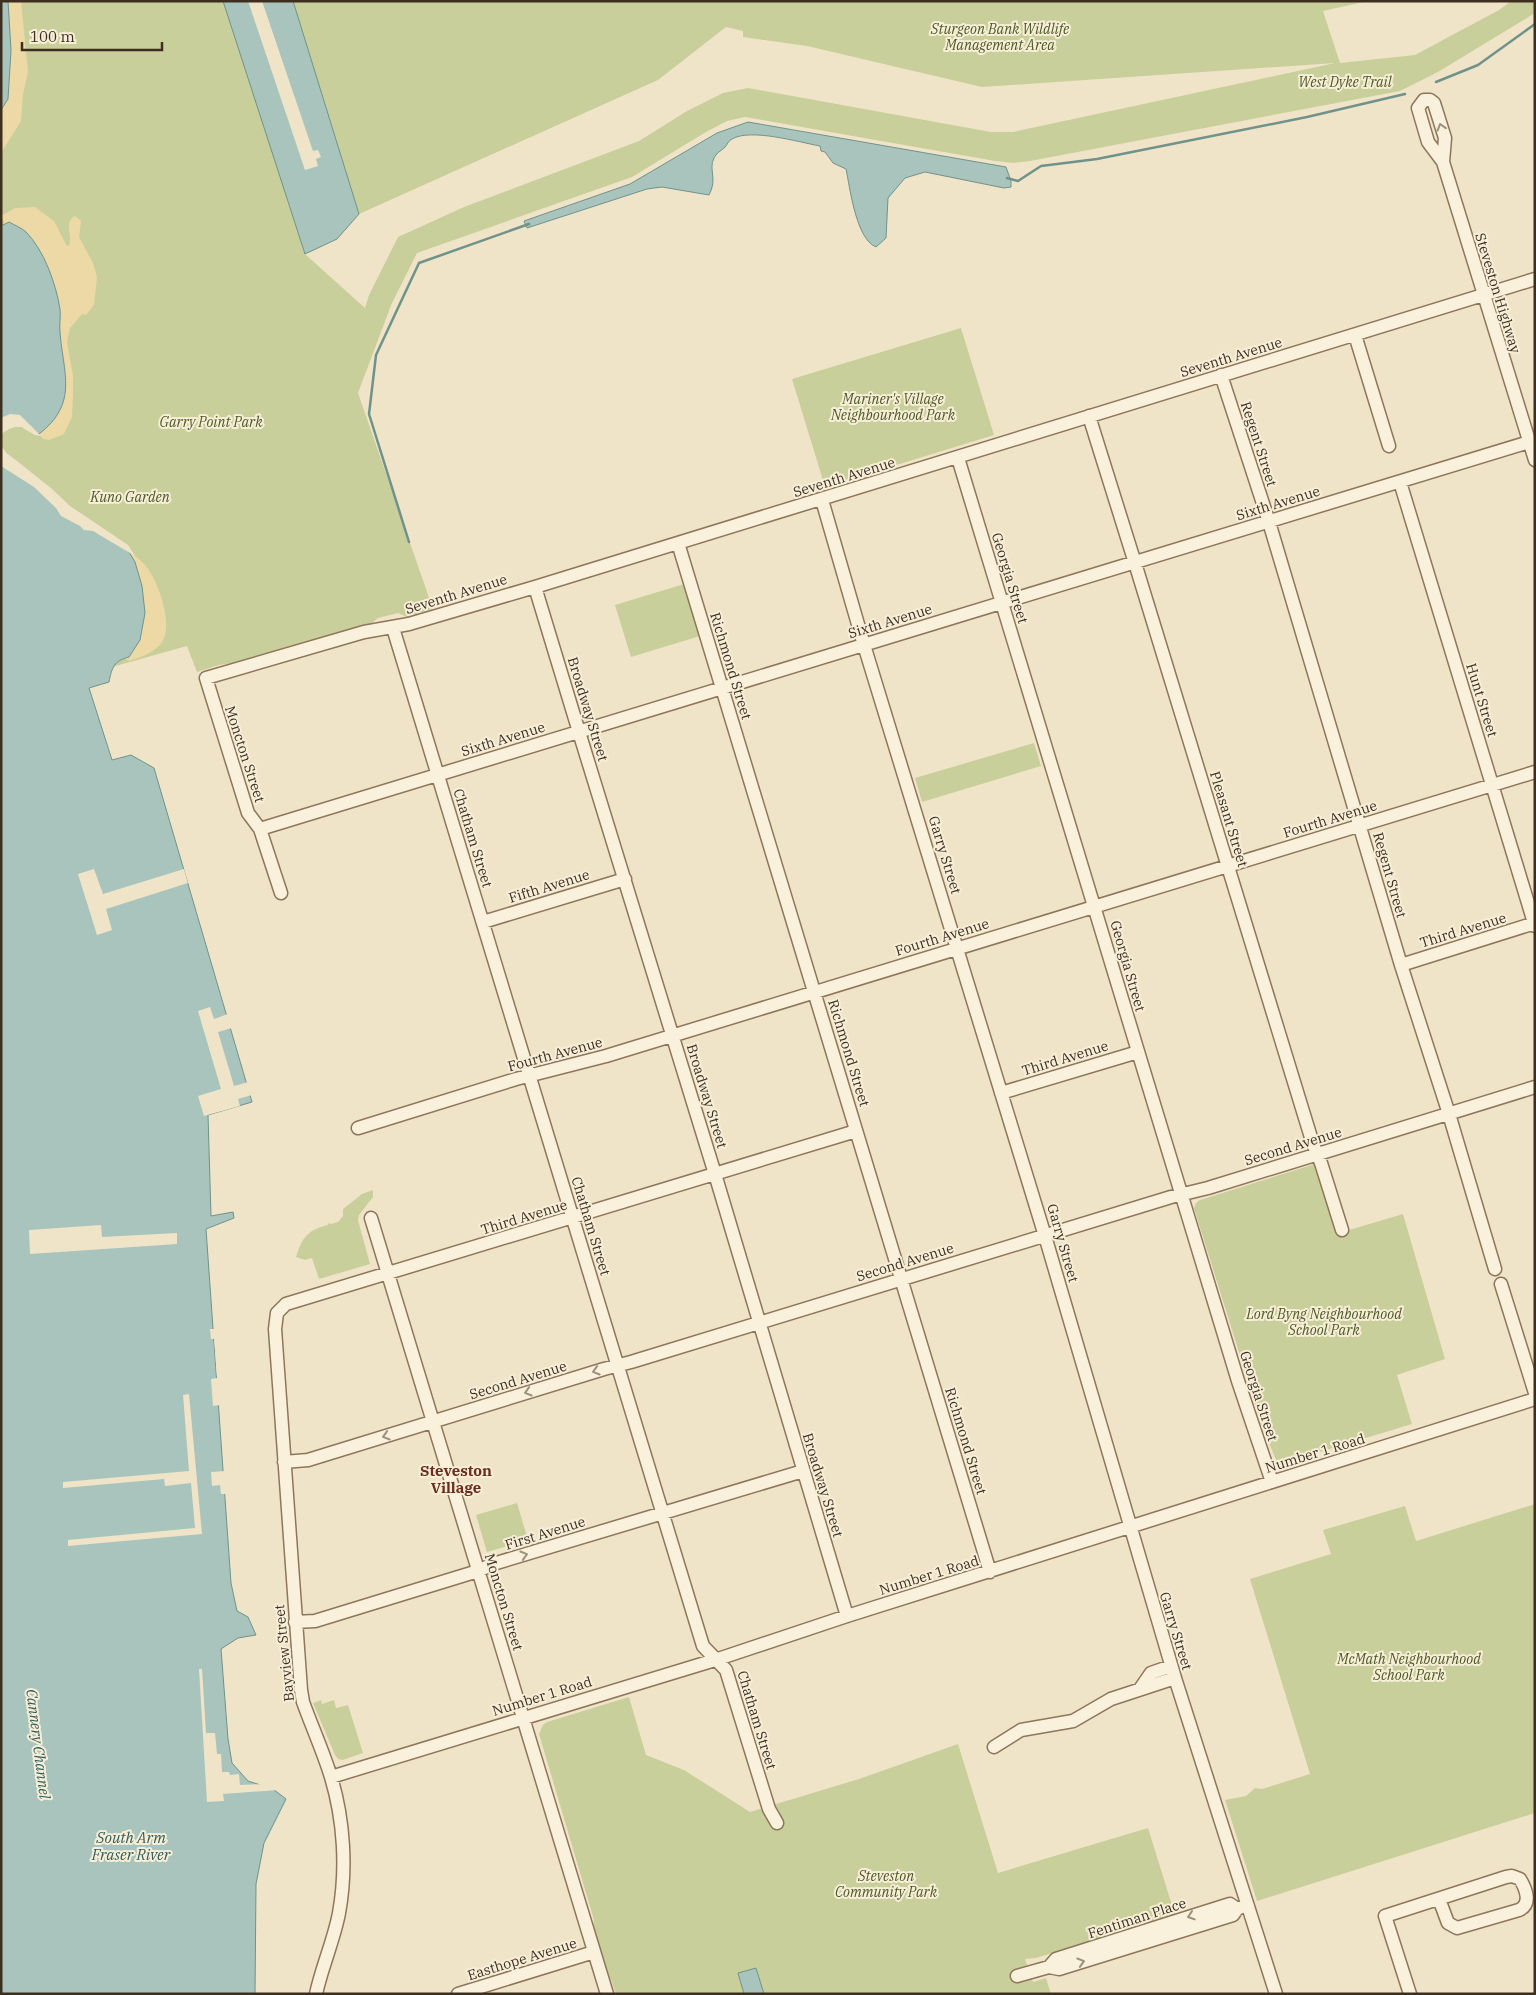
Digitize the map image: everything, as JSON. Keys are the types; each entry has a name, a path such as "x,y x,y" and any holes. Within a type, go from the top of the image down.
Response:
{"street":[{"name":"Steveston Highway","path":"1443,162 1535,460"},
{"name":"Seventh Avenue","path":"208,678 364,632 393,628 535,587 1535,279"},
{"path":"1355,335 1389,446"},
{"name":"Regent Street","path":"1221,375 1268,522 1494,1269"},
{"name":"Pleasant Street","path":"1089,416 1136,563 1227,866 1342,1230"},
{"name":"Sixth Avenue","path":"260,829 1529,442"},
{"name":"Georgia Street","path":"958,458 1238,1381 1272,1482"},
{"name":"Hunt Street","path":"1400,482 1534,924"},
{"name":"Garry Street","path":"822,500 864,645 1045,1236 1242,1907 1276,1994"},
{"name":"Richmond Street","path":"678,544 990,1572"},
{"name":"Broadway Street","path":"535,587 715,1174 847,1616"},
{"name":"Chatham Street","path":"393,628 703,1646 726,1670 769,1809 777,1823"},
{"name":"Moncton Street","path":"208,678 248,813 260,829 281,893"},
{"name":"Fourth Avenue","path":"358,1128 530,1075 598,1058 672,1036 1535,772"},
{"name":"Fifth Avenue","path":"483,922 625,879"},
{"name":"Third Avenue","path":"1401,965 1534,924"},
{"name":"Third Avenue","path":"1002,1092 1138,1052"},
{"name":"Second Avenue","path":"284,1462 308,1460 1535,1087"},
{"name":"Third Avenue","path":"286,1304 856,1131"},
{"name":"Moncton Street","path":"371,1218 607,1994"},
{"path":"1500,1284 1535,1392"},
{"name":"Bayview Street","path":"286,1304 280,1308 275,1321 295,1622 303,1702 331,1777 339,1813 344,1874 335,1932 316,1994"},
{"name":"Number 1 Road","path":"331,1777 715,1660 847,1616 1535,1400"},
{"name":"First Avenue","path":"295,1622 315,1621 478,1571 493,1564 803,1470"},
{"path":"994,1747 1021,1730 1073,1721 1111,1698 1140,1689 1173,1672"},
{"path":"1410,1994 1385,1916 1512,1876 1520,1880 1527,1900 1526,1905 1519,1910 1457,1928 1448,1923 1439,1899"},
{"name":"Fentiman Place","path":"1017,1976 1049,1967 1059,1969 1233,1915 1242,1907"},
{"name":"Easthope Avenue","path":"458,1994 594,1952"}],"green space":[{"path":"8,1 1368,1 1323,11 1340,63 1415,55 1499,10 1511,1 1535,1 1535,13 1438,72 1400,91 1030,161 1013,163 995,161 745,117 727,121 632,177 417,253 392,303 358,393 433,609 407,617 398,613 378,618 372,623 245,661 219,665 197,672 187,646 112,667 69,508 1,448 1,110","holes":["726,27 743,31 743,37 807,46 982,87 1335,63 1013,132 991,132 748,88 723,93 687,111 639,141 464,207 398,237 369,295 365,308 305,254 337,239 359,214 658,80"]},
{"name":"Mariner's Village Neighbourhood Park","path":"961,328 994,435 825,487 792,379"},
{"path":"684,584 700,636 631,657 615,605"},
{"path":"1034,743 1041,766 922,802 915,778"},
{"name":"Lord Byng Neighbourhood School Park","path":"1318,1163 1339,1233 1403,1214 1445,1359 1397,1375 1412,1424 1280,1464 1276,1460 1262,1426 1194,1208 1200,1200"},
{"path":"373,1190 373,1197 359,1215 358,1220 370,1264 319,1279 312,1258 305,1260 296,1257 303,1240 315,1229 329,1223 338,1222 343,1216 343,1209 362,1194"},
{"path":"517,1503 528,1540 487,1552 476,1515"},
{"name":"McMath Neighbourhood School Park","path":"1535,1504 1535,1813 1257,1901 1225,1800 1246,1796 1255,1788 1262,1789 1310,1774 1250,1579 1331,1554 1323,1530 1405,1506 1416,1541"},
{"name":"Steveston Community Park","path":"629,1697 646,1755 684,1770 750,1812 859,1779 958,1744 998,1873 1148,1828 1175,1915 1144,1924 1142,1921 1136,1923 1136,1927 1036,1958 1025,1959 1033,1982 1046,1978 1051,1994 616,1994 607,1975 593,1927 594,1920 539,1734 543,1725 547,1722"},
{"path":"321,1700 322,1704 334,1700 336,1708 348,1705 363,1753 343,1760 338,1759 313,1703"}],"sand":[{"path":"1,1 21,1 28,72 23,94 21,121 1,153"},
{"path":"35,207 54,221 67,246 70,241 69,226 71,219 75,216 81,221 79,237 93,263 97,277 94,305 86,315 82,314 70,328 67,342 73,376 72,417 64,434 49,440 43,439 35,429 1,413 1,234 4,221 1,216 15,208"},
{"path":"113,543 134,555 145,565 155,581 163,602 165,614 165,634 159,646 151,652 129,661 125,658"}],"water":[{"path":"1,1 8,1 11,50 8,99 1,110"},
{"path":"223,1 293,1 359,214 337,239 305,254"},
{"path":"748,122 1006,167 1011,187 1004,188 925,172 905,178 888,198 886,238 876,247 863,234 859,224 846,169 833,163 825,152 821,151 820,146 775,137 751,135 740,136 731,140 717,153 712,162 713,184 709,195 662,187 647,189 527,228 524,221 630,184 717,133"},
{"path":"9,222 26,232 44,258 56,289 60,309 60,329 66,387 64,399 60,411 52,422 39,434 15,424 1,431 1,226"},
{"name":"South Arm Fraser River","path":"1,448 69,508 126,547 135,562 142,586 145,613 140,640 129,657 120,660 114,665 109,682 89,688 112,760 131,755 154,768 252,1102 208,1115 211,1216 233,1212 234,1218 206,1229 231,1583 237,1611 248,1617 256,1635 238,1638 221,1649 228,1739 232,1763 248,1781 273,1789 286,1799 264,1843 256,1884 255,1994 1,1994"},
{"path":"756,1968 764,1994 744,1994 738,1973"}],"pier":[{"path":"248,1 262,1 313,151 318,150 321,157 316,159 318,166 305,170"},
{"path":"10,414 20,415 41,436 35,435 21,427 9,429 1,434 1,418"},
{"path":"1,446 70,506 128,545 135,556 93,531 84,530 61,516 56,508 34,487 1,466"},
{"path":"94,869 103,894 184,869 188,883 106,909 112,930 97,935 78,874"},
{"path":"210,1007 214,1019 228,1014 232,1028 218,1032 234,1086 248,1082 252,1095 238,1099 240,1106 204,1116 198,1096 221,1089 198,1011"},
{"path":"101,1225 102,1237 177,1233 177,1244 30,1254 29,1230"},
{"path":"210,1329 214,1329 220,1405 213,1406 211,1379 217,1378 214,1339 211,1339"},
{"path":"189,1394 202,1534 68,1546 68,1540 195,1528 191,1483 165,1486 164,1479 63,1488 63,1482 189,1471 183,1395"},
{"path":"225,1471 227,1494 221,1494 220,1485 212,1486 211,1472"},
{"path":"199,1669 202,1669 206,1733 215,1733 217,1754 221,1754 222,1772 229,1772 230,1775 239,1774 240,1785 264,1784 278,1790 223,1794 224,1801 207,1802"}],"waterway":[{"path":"1436,82 1478,65 1535,24"},
{"path":"1007,178 1018,181 1041,166 1097,159 1307,117 1405,94"},
{"path":"409,542 369,414 376,355 419,263 529,224"}],"district":[{"name":"Steveston Village","path":"456,1480"}],"park label":[{"name":"Sturgeon Bank Wildlife Management Area","path":"1000,38"},
{"name":"West Dyke Trail","path":"1345,82"},
{"name":"Garry Point Park","path":"211,422"},
{"name":"Kuno Garden","path":"130,497"}],"water label":[{"name":"Cannery Channel","path":"38,1744"}]}
